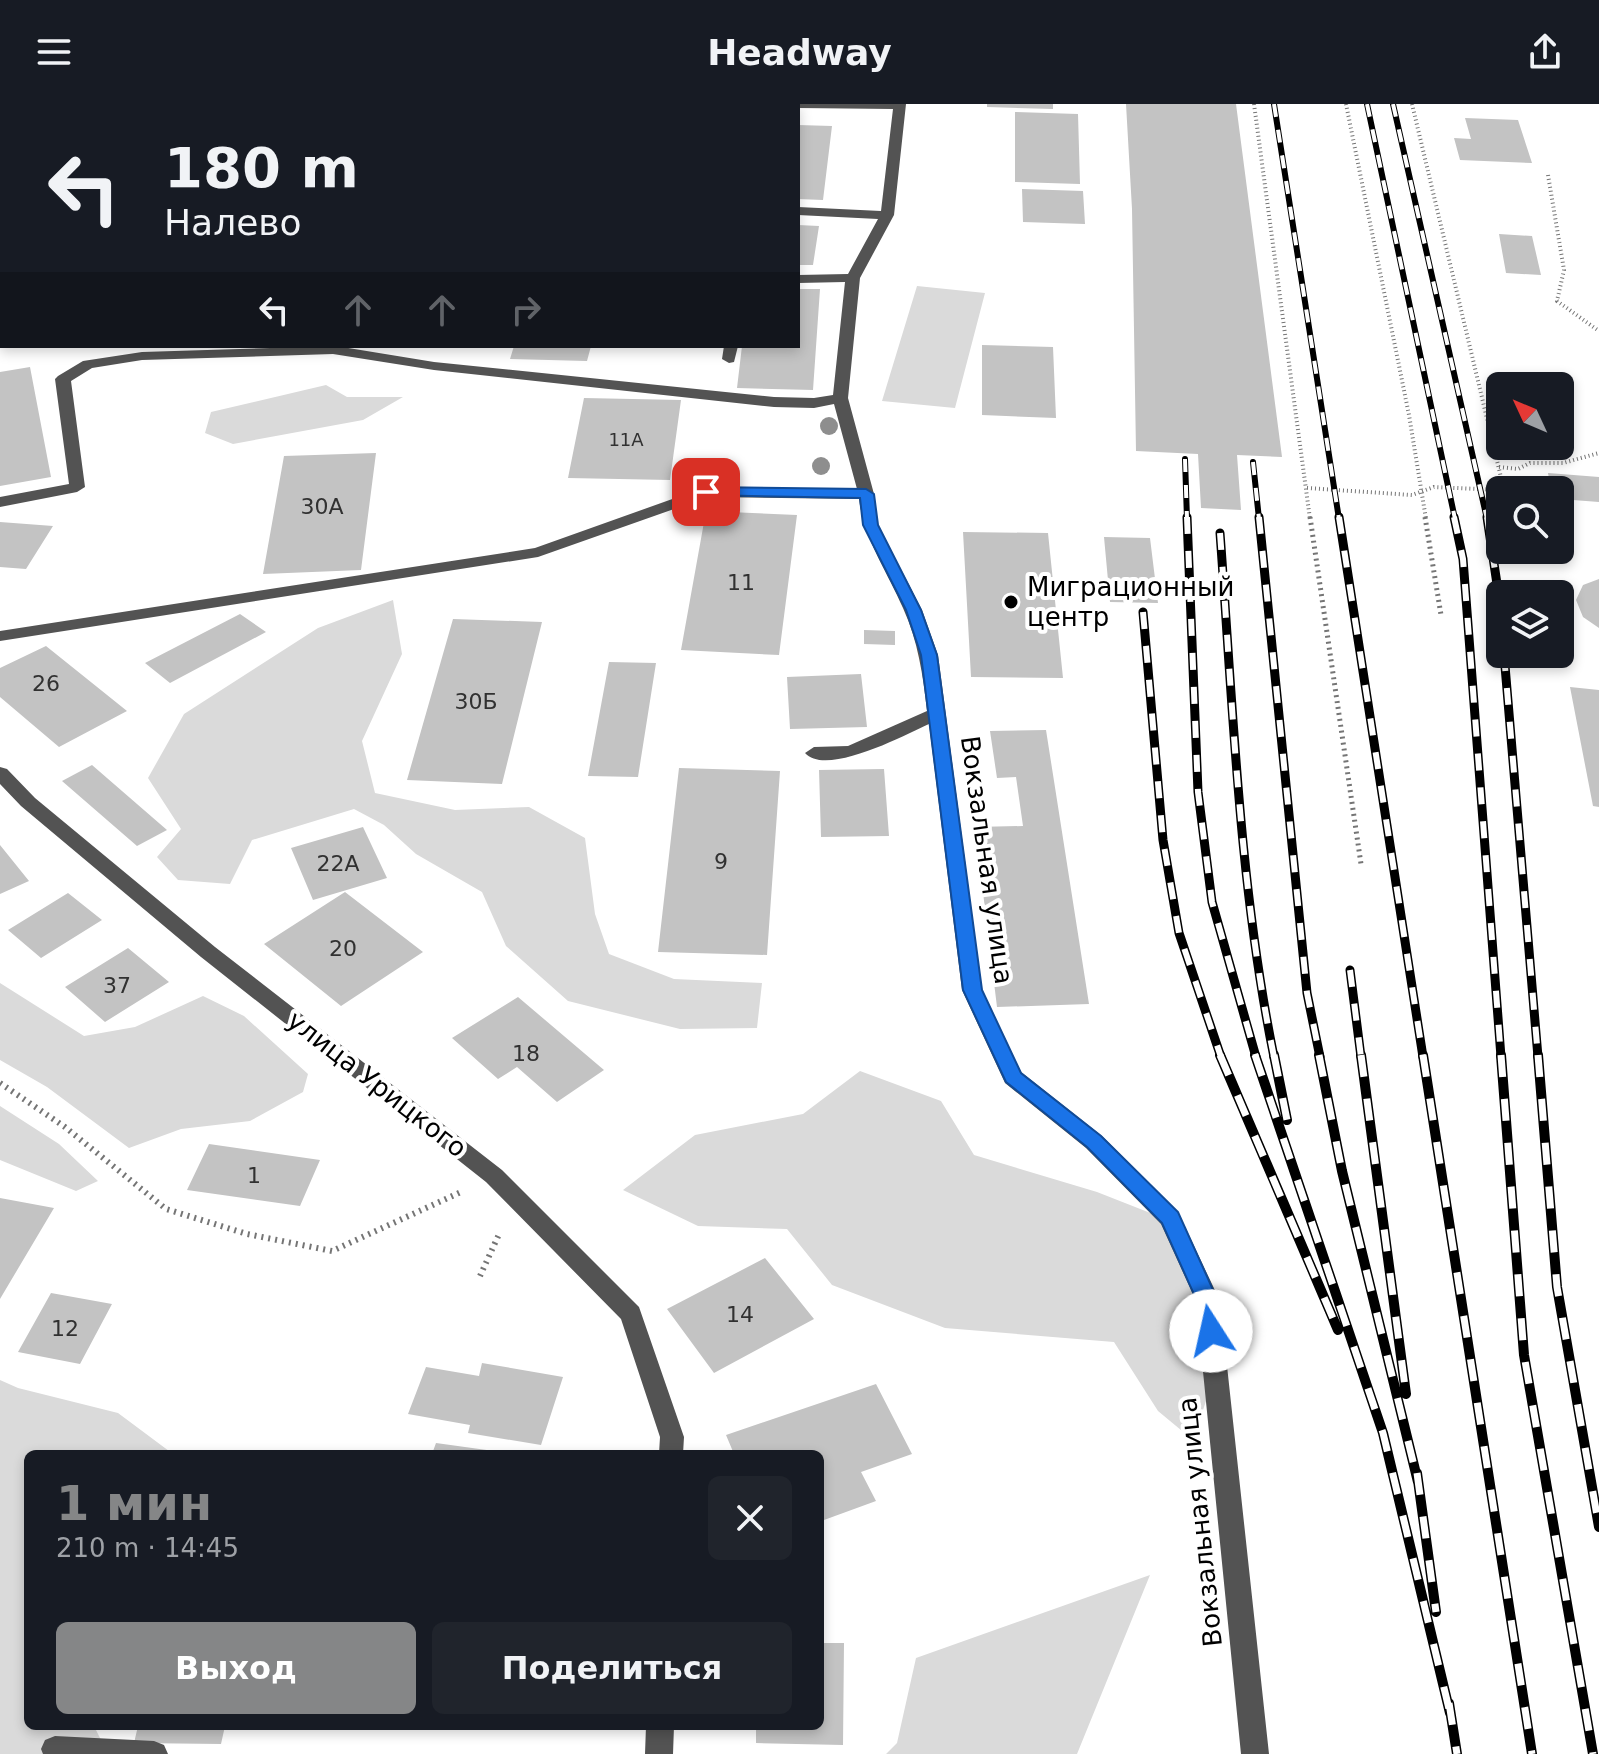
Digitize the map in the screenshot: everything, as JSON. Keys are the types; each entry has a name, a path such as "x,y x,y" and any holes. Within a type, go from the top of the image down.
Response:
{"street":[{"path":"800,104 900,105"},
{"name":"Вокзальная улица","path":"900,105 887,215 853,278 840,398 866,494 870,525 913,610 929,655 972,990 1013,1077 1094,1142 1170,1218 1208,1301 1255,1754"},
{"path":"800,211 887,215"},
{"path":"800,279 853,278"},
{"path":"0,502 77,487 63,379 88,364 142,356 333,350 434,366 774,402 814,403 840,398"},
{"path":"0,636 538,552 706,492 866,494"},
{"path":"814,753 851,752 936,714"},
{"name":"улица Урицкого","path":"0,773 28,802 208,952 494,1176 631,1314 672,1437 671,1450"},
{"path":"659,1754 660,1730"},
{"path":"55,1749 154,1754"}],"path":[{"path":"1254,104 1361,864"},
{"path":"1346,104 1423,492 1441,615"},
{"path":"1412,104 1500,476"},
{"path":"1548,175 1564,270 1557,301 1599,331"},
{"path":"1499,467 1518,469 1530,463 1563,463 1599,453"},
{"path":"1306,488 1412,495 1434,487 1486,489"},
{"path":"0,1083 65,1127 166,1209 247,1234 332,1251 494,1176"},
{"path":"480,1276 516,1199"}],"shaded area":[{"path":"917,286 985,293 955,408 882,401"},
{"path":"326,385 347,397 403,397 363,420 233,444 205,433 211,412"},
{"path":"393,600 402,654 362,741 375,793 455,810 529,807 585,838 595,914 609,954 674,979 762,983 757,1028 680,1029 568,1001 506,946 482,892 416,854 384,825 354,809 252,840 230,884 178,880 157,857 181,829 148,778 184,714 318,628"},
{"path":"0,983 84,1036 135,1027 203,996 244,1016 308,1074 303,1092 250,1121 181,1129 129,1148 47,1087 0,1060"},
{"path":"860,1071 941,1101 974,1155 1097,1192 1186,1227 1217,1368 1193,1440 1158,1411 1114,1342 945,1328 832,1285 787,1229 698,1226 623,1190 695,1135 803,1114"},
{"path":"0,1106 59,1144 98,1181 76,1191 0,1160"},
{"path":"0,1380 18,1388 118,1413 168,1450 24,1450 24,1730 96,1730 108,1754 0,1754"},
{"path":"1150,1575 1077,1754 886,1754 897,1743 916,1658"}],"building":[{"path":"987,104 1053,104 1053,109 987,107"},
{"path":"1126,104 1236,104 1282,457 1237,455 1241,510 1201,508 1198,454 1136,451 1132,209"},
{"path":"1015,112 1078,114 1080,184 1015,182"},
{"path":"1465,118 1518,120 1532,163 1460,160 1454,138 1471,139"},
{"path":"800,125 832,126 823,200 800,199"},
{"path":"1022,189 1083,191 1085,224 1023,222"},
{"path":"800,225 819,226 813,265 800,265"},
{"path":"1499,234 1532,236 1541,275 1506,273"},
{"path":"800,289 820,289 813,390 737,388 742,348 800,348"},
{"path":"982,345 1053,347 1056,418 982,415"},
{"path":"513,348 590,348 587,361 510,359"},
{"path":"30,367 51,477 0,486 0,372"},
{"path":"584,398 681,400 670,480 568,478"},
{"path":"376,453 361,570 263,574 284,456"},
{"path":"1548,473 1599,477 1599,502 1574,500 1574,476 1549,476"},
{"path":"706,511 797,515 779,655 681,650"},
{"path":"0,522 53,526 26,569 0,567"},
{"name":"Миграционный центр","path":"963,532 1048,533 1063,678 971,677"},
{"path":"1104,537 1150,538 1158,603 1110,602"},
{"path":"1599,579 1599,628 1583,617 1576,600 1583,585"},
{"path":"240,614 266,632 170,683 145,663"},
{"path":"453,619 542,622 502,784 407,780"},
{"path":"864,630 895,631 895,645 864,644"},
{"path":"46,646 127,711 59,747 0,697 0,668"},
{"path":"609,662 656,663 638,777 588,776"},
{"path":"861,674 867,727 790,729 787,677"},
{"path":"1570,687 1599,690 1599,807 1593,806"},
{"path":"1046,730 1089,1004 997,1007 975,827 1023,826 1016,777 997,778 990,731"},
{"path":"92,765 167,830 137,846 62,781"},
{"path":"679,768 780,771 767,955 658,952"},
{"path":"884,769 889,836 821,837 819,770"},
{"path":"363,827 387,878 313,900 291,848"},
{"path":"0,845 29,881 0,894"},
{"path":"345,892 423,952 341,1006 264,944"},
{"path":"68,893 102,920 41,958 8,930"},
{"path":"128,948 169,982 105,1022 65,987"},
{"path":"518,997 604,1070 557,1102 517,1067 498,1079 452,1038"},
{"path":"209,1144 320,1160 300,1206 187,1190"},
{"path":"0,1198 54,1208 0,1299"},
{"path":"765,1258 814,1319 714,1373 667,1309"},
{"path":"51,1293 112,1304 80,1364 18,1352"},
{"path":"482,1363 563,1377 541,1445 468,1433 470,1425 408,1414 426,1367 479,1376"},
{"path":"876,1384 912,1454 861,1472 876,1501 824,1520 824,1450 732,1450 726,1435"},
{"path":"436,1443 487,1450 433,1450"},
{"path":"824,1643 844,1643 843,1745 756,1743 756,1730 824,1730"},
{"path":"137,1730 224,1730 221,1744 134,1743"}],"railway":[{"path":"1274,104 1339,519"},
{"path":"1367,104 1455,519"},
{"path":"1393,104 1486,515"},
{"path":"1185,459 1187,519"},
{"path":"1253,462 1259,519"},
{"path":"1187,517 1198,792 1212,902 1256,1057"},
{"path":"1259,517 1307,993 1320,1057"},
{"path":"1339,517 1423,1057"},
{"path":"1454,517 1463,559 1501,1057"},
{"path":"1220,533 1245,861 1274,1057"},
{"path":"1494,564 1496,580"},
{"path":"1143,612 1163,840 1179,933 1221,1057"},
{"path":"1505,668 1538,1057"},
{"path":"1350,970 1361,1057"},
{"path":"1220,1055 1338,1330"},
{"path":"1255,1055 1383,1433 1450,1713"},
{"path":"1274,1055 1287,1120"},
{"path":"1319,1055 1342,1171 1418,1482"},
{"path":"1361,1055 1406,1394"},
{"path":"1423,1055 1532,1754"},
{"path":"1501,1055 1524,1355 1593,1754"},
{"path":"1538,1055 1557,1287 1599,1527"},
{"path":"1417,1473 1436,1612"},
{"path":"1449,1703 1457,1754"}],"place":[{"name":"Миграционный центр","path":"1011,602"}],"route":[{"path":"706,492 866,494 870,525 913,610 929,655 972,990 1013,1077 1094,1142 1170,1218 1208,1301 1211,1331"}]}
